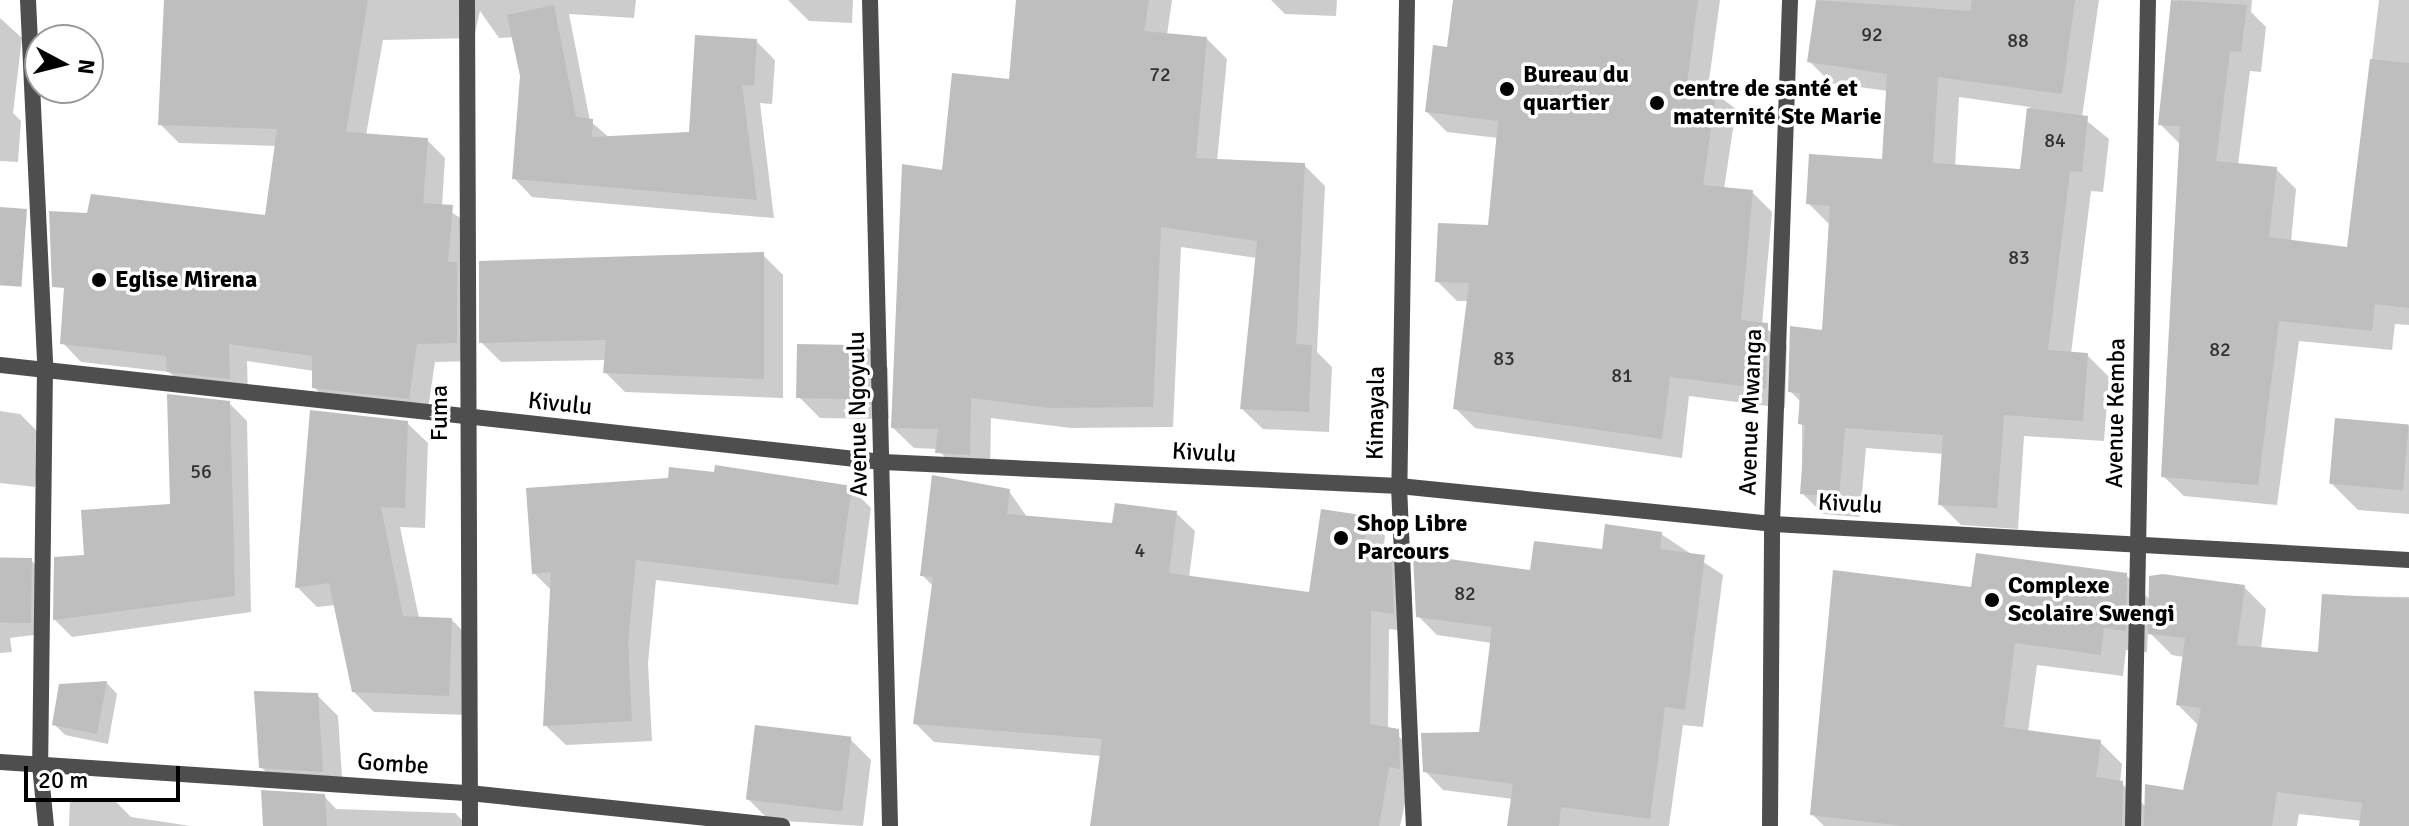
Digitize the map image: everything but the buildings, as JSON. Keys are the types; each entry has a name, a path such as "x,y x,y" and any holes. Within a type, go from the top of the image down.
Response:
{"street":[{"path":"28,0 45,367 40,765 46,826"},
{"name":"Fuma","path":"467,0 463,418 470,826"},
{"name":"Avenue Ngoyulu","path":"870,0 890,826"},
{"name":"Kimayala","path":"1407,0 1399,486 1414,826"},
{"name":"Avenue Mwanga","path":"1770,826 1772,524 1790,0"},
{"name":"Avenue Kemba","path":"2133,826 2148,0"},
{"name":"Kivulu","path":"0,365 45,367 463,418 883,462 1399,486 1772,524 2409,560"},
{"name":"Gombe","path":"0,762 469,793 782,826"}],"place":[{"name":"Bureau du quartier","path":"1507,89"},
{"name":"centre de santé et maternité Ste Marie","path":"1657,103"},
{"name":"Eglise Mirena","path":"99,280"},
{"name":"Shop Libre Parcours","path":"1341,538"},
{"name":"Complexe Scolaire Swengi","path":"1992,600"}]}
